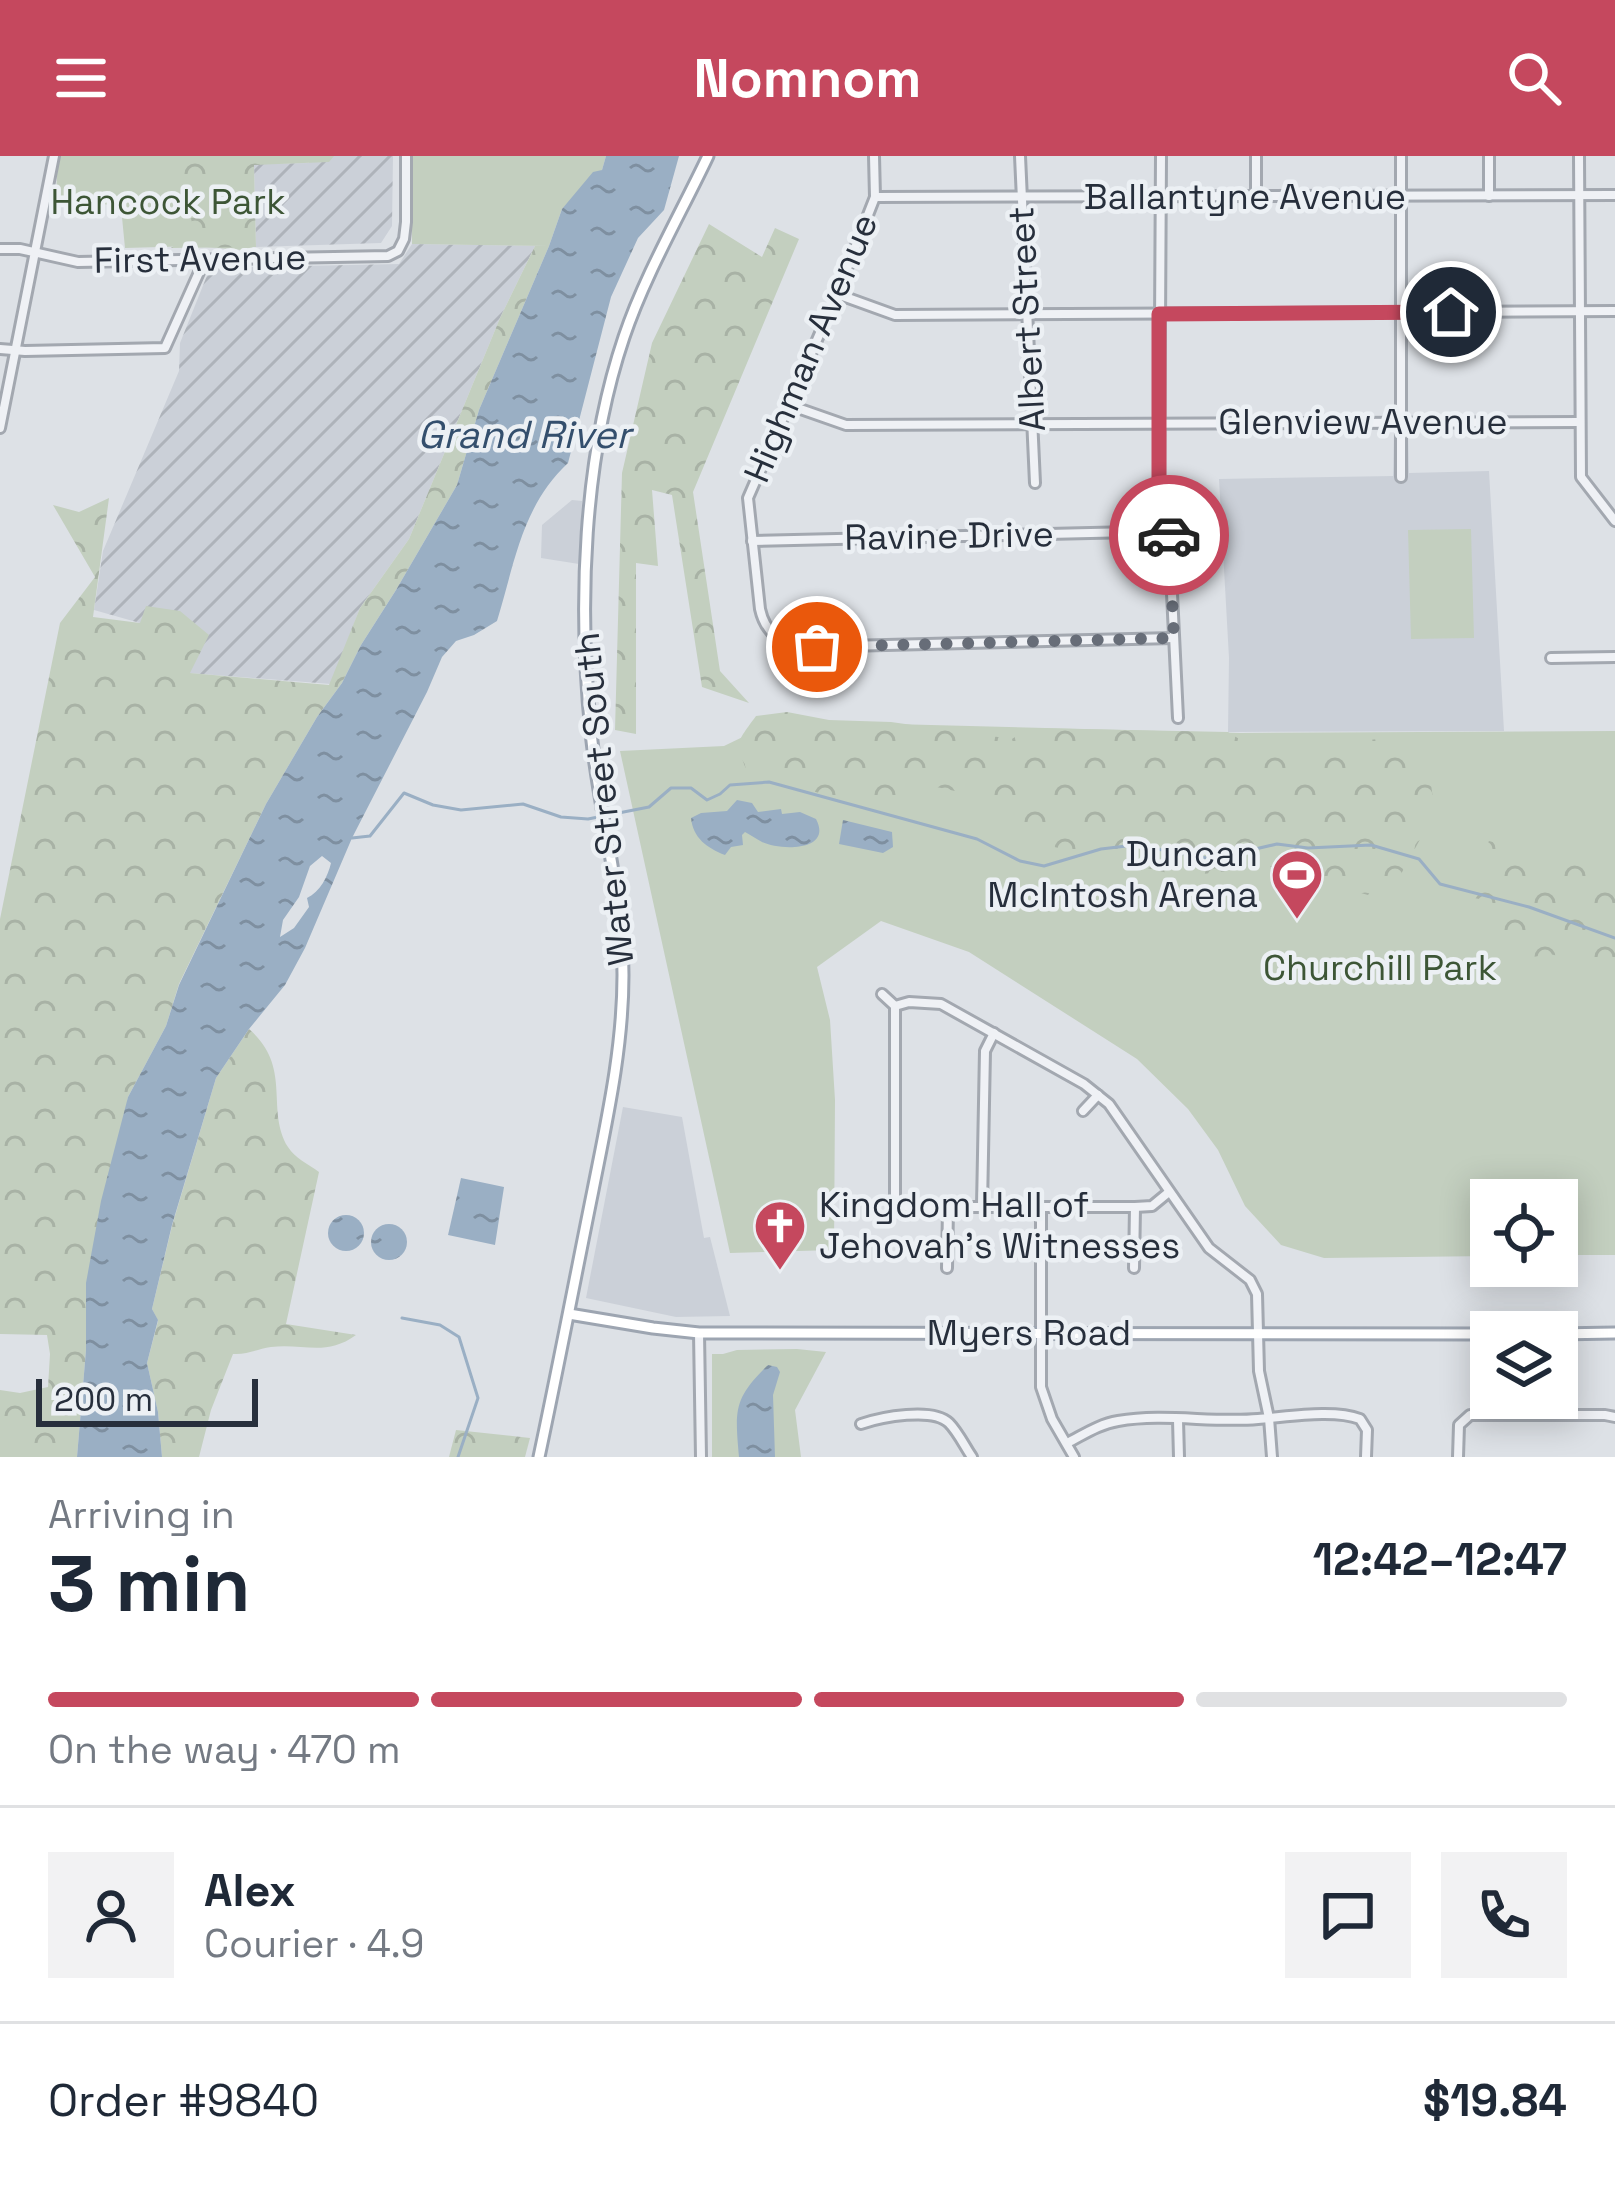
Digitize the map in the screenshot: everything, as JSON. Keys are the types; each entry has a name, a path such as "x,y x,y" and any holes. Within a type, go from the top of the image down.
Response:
{"main road":[{"name":"Water Street South","path":"539,1457 613,1090 622,1020 621,932 591,736 584,603 594,466 625,333 708,156"},
{"name":"Myers Road","path":"569,1314 699,1333 1470,1334"},
{"path":"1578,1334 1615,1334"}],"street":[{"path":"0,428 54,156"},
{"name":"First Avenue","path":"0,249 78,262 388,256 400,248 406,222 406,156"},
{"name":"Highman Avenue","path":"874,156 875,197 838,294 749,493 762,619 776,638 794,646 1174,638"},
{"name":"Albert Street","path":"1020,156 1034,482"},
{"path":"1161,156 1159,494 1169,531 1178,718"},
{"path":"1256,156 1256,197"},
{"path":"1401,156 1402,477"},
{"path":"1489,156 1489,196"},
{"path":"1579,156 1581,477 1615,521"},
{"name":"Ballantyne Avenue","path":"875,197 1615,195"},
{"path":"0,349 165,348 205,259"},
{"path":"838,294 895,315 1615,311"},
{"name":"Glenview Avenue","path":"789,404 846,425 1580,422"},
{"name":"Ravine Drive","path":"752,541 1218,530"},
{"path":"1551,658 1615,657"},
{"path":"882,994 895,1006 895,1202 907,1207 1135,1207 1152,1206 1168,1192"},
{"path":"895,1006 909,1001 941,1004 1109,1104 1209,1248 1250,1280 1257,1294 1260,1380 1272,1457"},
{"path":"982,1206 986,1051 994,1034"},
{"path":"1083,1111 1098,1095"},
{"path":"947,1268 948,1207"},
{"path":"1041,1207 1042,1394 1074,1457"},
{"path":"1134,1268 1135,1207"},
{"path":"699,1333 701,1457"},
{"path":"1067,1443 1117,1421 1326,1415 1358,1418 1366,1430 1366,1457"},
{"path":"1457,1457 1459,1425 1470,1415 1615,1417"},
{"path":"862,1424 884,1416 935,1416 949,1422 972,1457"},
{"path":"1178,1420 1179,1457"}],"shaded area":[{"path":"309,156 393,156 392,226 381,243 256,247 254,164 309,163"},
{"path":"412,244 535,246 500,318 409,539 360,608 331,684 189,673 140,623 94,610 103,551 179,371 180,343 210,268 399,264"},
{"path":"1390,429 1411,429 1409,473 1489,471 1504,731 1228,732 1229,658 1219,479 1393,476 1394,432"},
{"path":"572,500 582,501 579,564 541,558 542,525"},
{"path":"623,1107 682,1117 704,1238 710,1237 730,1316 676,1317 586,1298"}],"green space":[{"name":"Hancock Park","path":"58,156 238,156 253,251 195,246 125,248 121,207 56,196"},
{"path":"179,156 334,156 329,162 254,165 256,247 171,248 194,229 178,175"},
{"path":"411,156 606,156 602,170 562,209 549,246 412,244"},
{"path":"709,224 762,257 775,228 799,239 693,492 720,671 749,703 702,687 672,495 652,490 658,566 636,563 636,734 615,730 622,473 652,343"},
{"path":"535,246 549,246 479,410 457,485 266,804 179,984 166,1026 128,1097 86,1350 77,1457 0,1457 0,1390 20,1393 48,1387 50,1354 47,1335 0,1334 0,919 60,623 95,577 53,505 79,512 109,498 93,617 140,623 146,606 180,611 209,635 190,673 329,685 360,608 409,539 500,318"},
{"path":"1471,529 1474,638 1411,639 1408,530"},
{"path":"787,712 1012,739 1028,728 1228,732 1263,754 1385,738 1399,741 1416,756 1430,778 1435,812 1401,874 1381,877 1368,895 1277,868 1177,875 1002,835 992,799 918,783 891,812 748,774 739,749 744,733 756,716"},
{"name":"Churchill Park","path":"776,721 1240,733 1615,731 1615,1255 1578,1255 1578,1179 1470,1179 1470,1256 1324,1258 1281,1245 1245,1206 1218,1150 1188,1109 1137,1059 969,952 881,921 817,967 830,1020 835,1100 834,1250 730,1253 620,751 724,746"},
{"path":"1489,841 1615,873 1615,970 1550,954 1533,957 1496,949 1477,930 1485,900 1463,896 1463,889 1467,874"},
{"path":"249,1029 262,1043 275,1073 278,1118 288,1147 319,1172 286,1324 356,1335 335,1346 271,1347 233,1354 199,1457 162,1457 147,1363 158,1321 152,1309 216,1078"},
{"path":"826,1352 795,1410 801,1457 712,1457 712,1354"},
{"path":"456,1430 530,1438 525,1457 449,1457"}],"water":[{"name":"Grand River","path":"606,156 679,156 664,210 638,238 611,297 568,463 530,516 497,621 456,641 442,657 352,838 305,948 285,985 216,1078 152,1309 158,1320 147,1363 162,1457 77,1457 86,1283 128,1097 166,1026 179,985 266,804 457,485 479,410 562,209 593,172 602,170","holes":["322,856 331,863 323,883 307,898 309,907 294,928 280,937 283,920 299,897 310,866"]},
{"path":"737,800 752,803 758,812 781,809 782,814 800,812 816,819 817,837 802,846 781,847 745,832 743,845 731,847 725,855 718,852 698,837 691,818 727,811"},
{"path":"843,820 892,832 893,847 883,853 839,844"},
{"path":"461,1178 504,1187 495,1245 448,1235"},
{"path":"346,1215 358,1221 364,1233 358,1245 346,1251 334,1245 328,1233 334,1221"},
{"path":"389,1224 402,1229 407,1242 402,1255 389,1260 376,1255 371,1242 376,1229"},
{"path":"768,1365 780,1372 773,1395 775,1457 739,1457 739,1406 748,1387"}],"waterway":[{"path":"352,838 370,836 404,793 461,810 523,804 561,817 588,819 649,807 671,788 691,788 707,800 730,785 769,782 977,839 1020,861 1044,866 1101,849 1135,845 1212,859 1277,844 1308,848 1371,845 1419,859 1440,884 1529,907 1615,938"},
{"path":"402,1318 440,1325 459,1337 478,1398 458,1457"}],"way so far":[{"path":"817,647 1174,638 1169,535"}],"place":[{"name":"Duncan McIntosh Arena","path":"1297,921"},
{"name":"Kingdom Hall of Jehovah's Witnesses","path":"780,1272"}],"route":[{"path":"1169,535 1159,494 1159,314 1451,312"}]}
